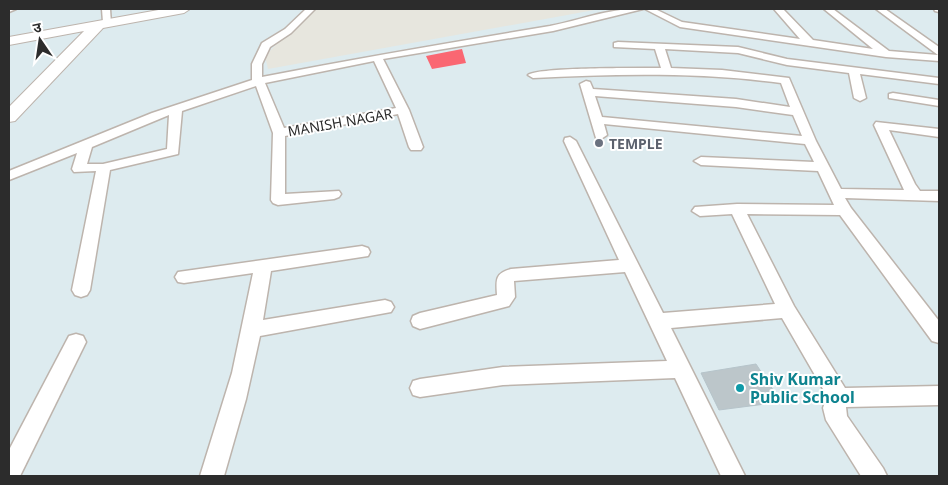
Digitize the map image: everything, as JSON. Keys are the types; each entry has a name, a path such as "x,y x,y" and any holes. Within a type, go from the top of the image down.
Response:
{"main road":[{"path":"9,37 164,9"},
{"path":"9,41 75,29 105,19 184,9"},
{"path":"9,118 105,19"},
{"path":"9,98 75,29"}],"street":[{"path":"279,133 258,75 262,48 288,31 311,9"},
{"path":"9,176 258,75 377,58 553,28 639,9"},
{"path":"649,9 680,24 886,54 939,58"},
{"path":"778,9 809,42"},
{"path":"828,9 886,54"},
{"path":"880,9 939,52"},
{"path":"618,44 738,50 787,62 854,72 939,80"},
{"path":"661,46 658,47 667,71"},
{"path":"377,58 403,110 416,147"},
{"path":"787,62 785,80 810,141 844,210 939,335"},
{"path":"533,75 583,72 667,71 743,74 785,80"},
{"path":"583,72 601,135"},
{"path":"854,72 860,98"},
{"path":"588,92 736,103 799,112"},
{"path":"893,96 939,103"},
{"path":"86,144 79,169 102,168 173,151 176,109"},
{"name":"MANISH NAGAR","path":"334,194 278,200 279,133 403,110"},
{"path":"596,120 810,141"},
{"path":"916,196 908,185 880,125 939,133"},
{"path":"570,141 659,321 732,476"},
{"path":"701,161 822,167"},
{"path":"81,290 102,168"},
{"path":"835,193 939,196"},
{"path":"700,211 737,208 844,210"},
{"path":"737,208 787,310 840,398"},
{"path":"184,277 362,252"},
{"path":"420,321 503,301 506,297 505,278 511,275 631,265"},
{"path":"212,476 230,423 253,329 263,267"},
{"path":"253,329 385,307"},
{"path":"659,321 787,310"},
{"path":"9,474 76,342"},
{"path":"420,388 503,376 680,369"},
{"path":"840,398 939,396"},
{"path":"840,398 834,408 834,413 875,476"}],"shaded area":[{"path":"311,9 600,9 268,69 265,56"},
{"path":"462,49 466,63 432,69 426,56"}],"building":[{"name":"Shiv Kumar Public School","path":"756,364 781,402 719,410 701,373"}],"place":[{"name":"TEMPLE","path":"599,143"},
{"name":"Shiv Kumar Public School","path":"740,388"}]}
